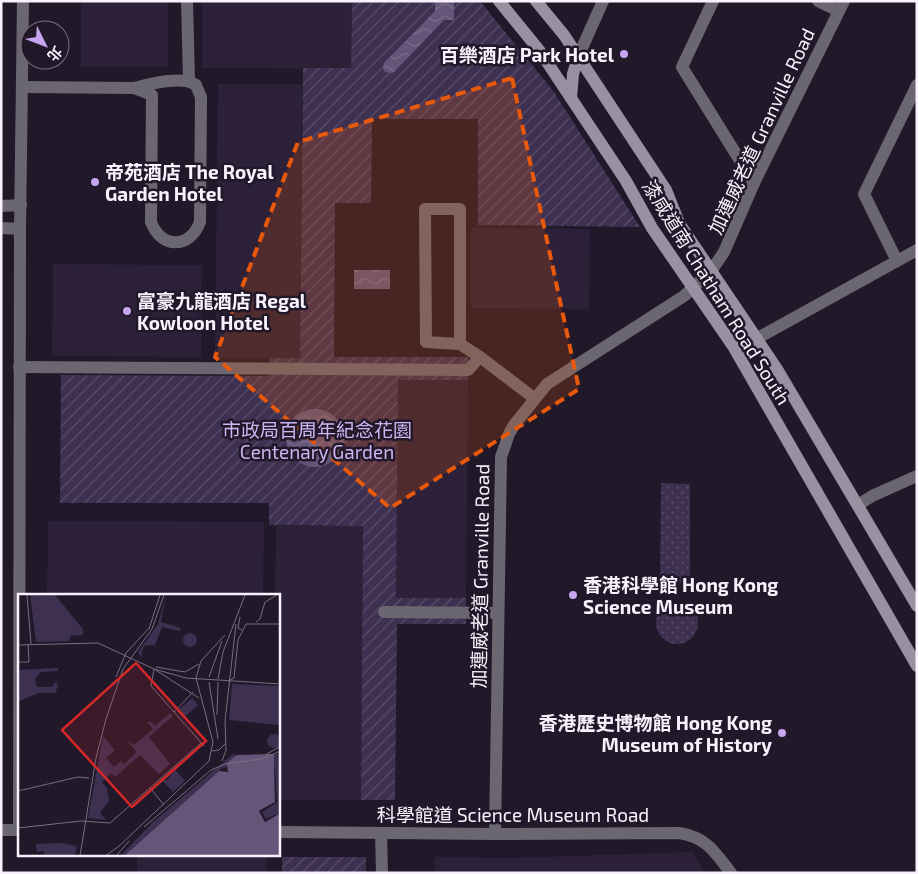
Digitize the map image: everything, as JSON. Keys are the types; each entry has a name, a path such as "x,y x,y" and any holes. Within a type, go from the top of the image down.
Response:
{"main road":[{"name":"漆咸道南 Chatham Road South","path":"499,1 539,50 626,181 652,228 733,346 917,666"},
{"name":"漆咸道南 Chatham Road South","path":"536,1 564,35 666,190 679,223 777,368 915,598"},
{"path":"571,98 573,74 578,57"}],"street":[{"path":"19,594 19,367 23,1"},
{"path":"187,1 188,81"},
{"path":"578,57 603,1"},
{"path":"713,1 682,67 754,183"},
{"path":"818,1 841,6"},
{"name":"加連威老道 Granville Road","path":"494,834 501,457 509,434 514,424 547,384 693,288 711,271 724,252 754,183 841,6"},
{"path":"22,87 134,88 161,82 188,81 196,85 200,97 200,222 197,230 184,241 166,241 159,237 151,222 152,95 134,88"},
{"path":"897,261 864,194 917,85"},
{"path":"1,206 21,205"},
{"path":"460,344 460,209 425,209 426,342 460,344 534,398"},
{"path":"1,228 20,228"},
{"path":"756,339 917,250"},
{"path":"19,367 468,370 480,357"},
{"path":"858,505 872,496 917,476"},
{"path":"384,612 498,613"},
{"path":"1,830 18,830"},
{"name":"科學館道 Science Museum Road","path":"280,832 686,834 694,836 709,846 730,873"},
{"path":"381,833 382,873"}],"highlighted area":[{"path":"512,78 579,389 390,508 215,357 298,142"}],"shaded area":[{"path":"81,1 168,1 168,67 81,67"},
{"path":"202,1 352,1 351,69 202,68"},
{"path":"218,84 302,84 300,358 215,358"},
{"path":"471,228 590,229 589,309 471,308"},
{"name":"富豪九龍酒店 Regal Kowloon Hotel","path":"53,264 202,265 201,357 52,356"},
{"path":"398,380 468,380 466,598 396,598"},
{"path":"48,521 264,522 263,594 47,594"},
{"path":"276,526 363,526 361,800 280,800 280,594 275,594"},
{"path":"692,852 705,873 435,873 435,857 505,858"},
{"path":"137,856 267,856 267,873 137,873"}],"green space":[{"name":"市政局百周年紀念花園 Centenary Garden","path":"352,1 480,1 554,92 640,227 478,225 478,119 372,119 371,203 335,203 334,357 468,357 468,380 398,380 396,598 466,598 466,624 397,624 395,800 361,800 363,526 269,525 269,503 60,503 61,375 269,376 269,358 300,358 303,68 351,68"},
{"path":"661,483 690,484 690,583 660,583"},
{"path":"677,602 692,608 698,623 692,638 677,644 662,638 656,623 662,608"},
{"path":"282,857 366,857 366,873 282,873"}],"water":[{"path":"435,1 454,1 454,20 444,20 394,72 385,72 383,69 384,63 435,11"},
{"path":"354,270 390,270 390,289 354,289"},
{"path":"315,409 326,411 336,417 342,427 344,438 342,449 336,459 326,465 315,467 304,465 294,459 288,449 286,438 288,427 294,417 304,411"}],"place":[{"name":"百樂酒店 Park Hotel","path":"624,54"},
{"name":"帝苑酒店 The Royal Garden Hotel","path":"95,182"},
{"name":"富豪九龍酒店 Regal Kowloon Hotel","path":"127,311"},
{"name":"香港科學館 Hong Kong Science Museum","path":"573,595"},
{"name":"香港歷史博物館 Hong Kong Museum of History","path":"782,733"}]}
